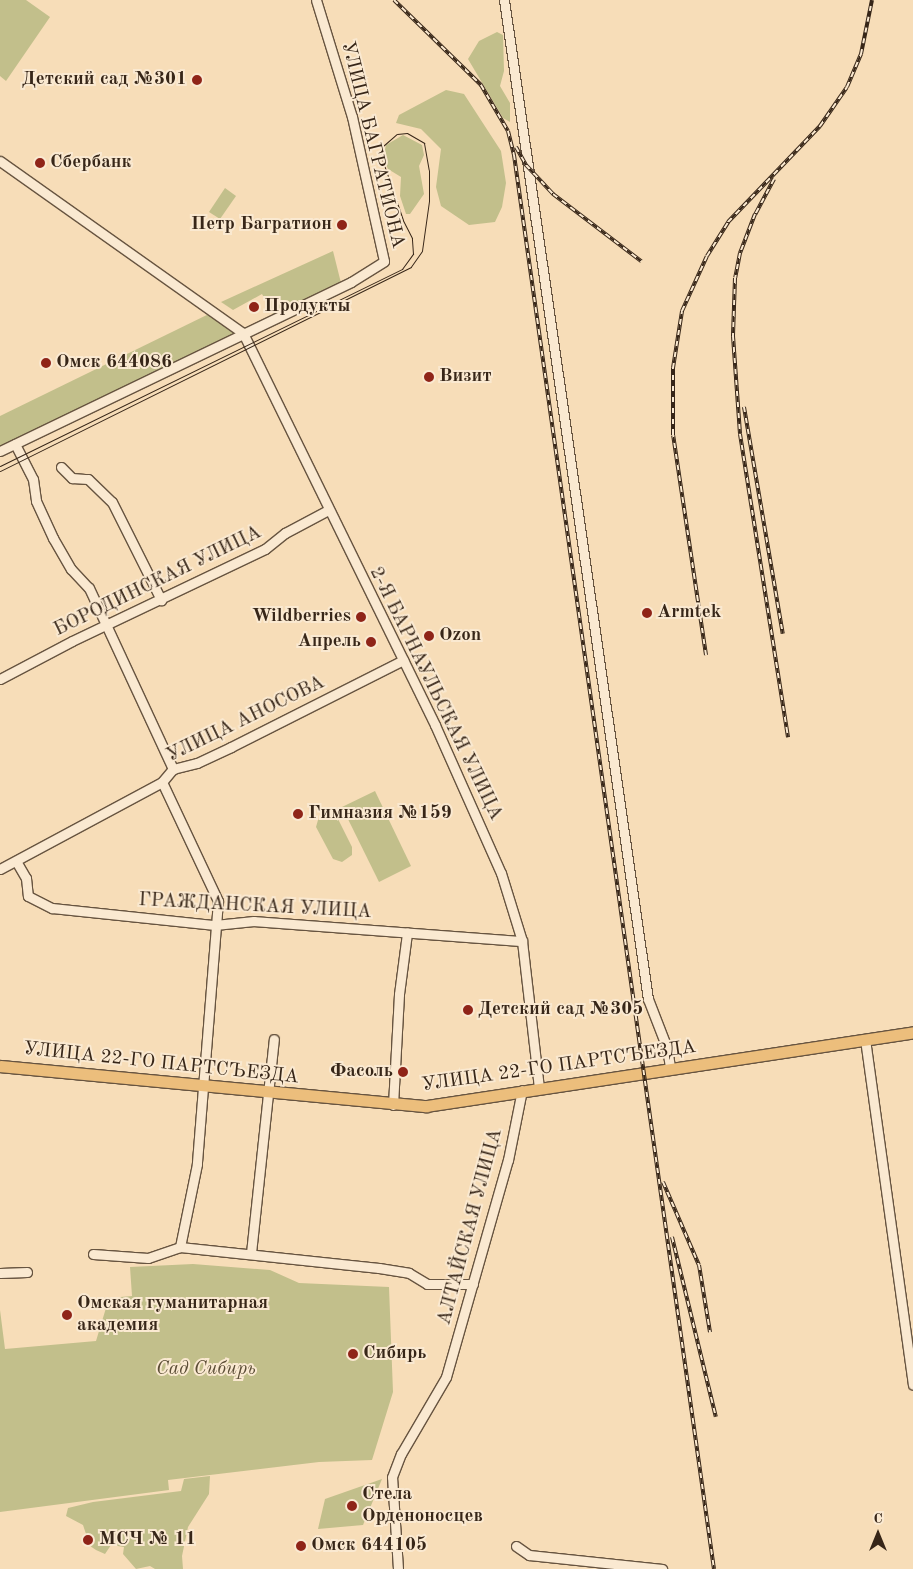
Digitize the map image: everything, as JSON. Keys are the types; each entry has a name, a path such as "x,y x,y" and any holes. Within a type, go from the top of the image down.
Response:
{"main road":[{"name":"УЛИЦА 22-ГО ПАРТСЪЕЗДА","path":"0,1066 393,1105 444,1104 539,1087 913,1032"}],"street":[{"name":"УЛИЦА БАГРАТИОНА","path":"0,451 352,282 384,261 352,117 316,0"},
{"path":"504,0 648,999 667,1048 670,1068"},
{"path":"0,161 243,333"},
{"name":"2-Я БАРНАУЛЬСКАЯ УЛИЦА","path":"243,333 403,660 501,872 522,941 539,1087"},
{"path":"15,444 33,479 36,501 53,538 71,569 88,588 173,768"},
{"path":"61,467 72,478 88,479 112,502 161,600"},
{"name":"БОРОДИНСКАЯ УЛИЦА","path":"0,679 265,549 285,533 328,510"},
{"name":"УЛИЦА АНОСОВА","path":"0,869 162,782 173,768 197,762 231,747 403,660"},
{"path":"162,782 218,901 197,1164 180,1247"},
{"name":"ГРАЖДАНСКАЯ УЛИЦА","path":"16,861 26,878 28,896 52,908 215,924 254,922 522,941"},
{"path":"393,1105 399,994 407,933"},
{"path":"251,1253 274,1039"},
{"path":"865,1039 913,1385"},
{"name":"АЛТАЙСКАЯ УЛИЦА","path":"398,1569 392,1477 401,1454 446,1377 508,1160 522,1090"},
{"path":"93,1254 148,1258 180,1247 379,1268 409,1274 428,1284 473,1284"},
{"path":"0,1273 27,1272"},
{"path":"516,1546 529,1555 662,1568"}],"green space":[{"path":"0,0 26,0 50,17 6,81 0,76"},
{"path":"497,32 503,35 504,71 500,86 510,103 510,122 503,118 468,59 479,41"},
{"path":"446,90 464,94 501,151 506,183 502,207 495,222 469,225 441,206 436,187 441,149 421,129 396,123 399,115"},
{"path":"403,135 422,145 424,155 419,166 424,194 410,214 406,214 400,196 401,177 388,169 383,158 386,145"},
{"path":"225,188 236,196 220,219 209,212"},
{"path":"333,251 341,283 274,316 262,294 233,310 221,302"},
{"path":"215,311 236,334 0,449 0,416"},
{"path":"375,791 411,866 379,882 342,807"},
{"path":"328,814 337,817 352,847 352,855 342,862 333,859 316,827 318,820"},
{"name":"Сад Сибирь","path":"193,1264 270,1270 299,1283 389,1287 393,1392 372,1460 319,1462 168,1480 169,1490 0,1512 0,1310 5,1349 96,1341 109,1298 132,1296 130,1267"},
{"path":"210,1476 209,1494 188,1527 182,1556 183,1569 155,1569 150,1566 136,1569 123,1554 124,1547 111,1545 105,1554 96,1550 90,1546 83,1525 66,1516 68,1508 93,1502 181,1491 184,1479"},
{"path":"382,1479 363,1525 318,1529 325,1499"}],"tram line":[{"path":"0,466 402,269 413,254 412,238 403,220 381,156 383,146 397,134 407,133 424,143 429,170 429,201 422,251 411,267 0,471"}],"railway":[{"path":"394,0 481,85 508,131 514,155 714,1569"},
{"path":"706,655 673,435 673,368 682,311 707,256 728,222 820,126 847,87 861,54 872,0"},
{"path":"516,147 526,165 553,194 641,261"},
{"path":"774,179 755,214 740,253 735,278 733,336 740,434 788,737"},
{"path":"744,407 783,634"},
{"path":"663,1182 699,1265 710,1332"},
{"path":"672,1237 716,1417"}],"place":[{"name":"Детский сад №301","path":"197,80"},
{"name":"Сбербанк","path":"40,163"},
{"name":"Петр Багратион","path":"342,225"},
{"name":"Продукты","path":"254,307"},
{"name":"Омск 644086","path":"46,363"},
{"name":"Визит","path":"429,377"},
{"name":"Armtek","path":"647,613"},
{"name":"Wildberries","path":"361,617"},
{"name":"Ozon","path":"429,636"},
{"name":"Апрель","path":"371,642"},
{"name":"Гимназия №159","path":"298,814"},
{"name":"Детский сад №305","path":"468,1010"},
{"name":"Фасоль","path":"403,1072"},
{"name":"Омская гуманитарная академия","path":"67,1315"},
{"name":"Сибирь","path":"353,1354"},
{"name":"Стела Орденоносцев","path":"352,1506"},
{"name":"МСЧ № 11","path":"88,1540"},
{"name":"Омск 644105","path":"301,1546"}]}
